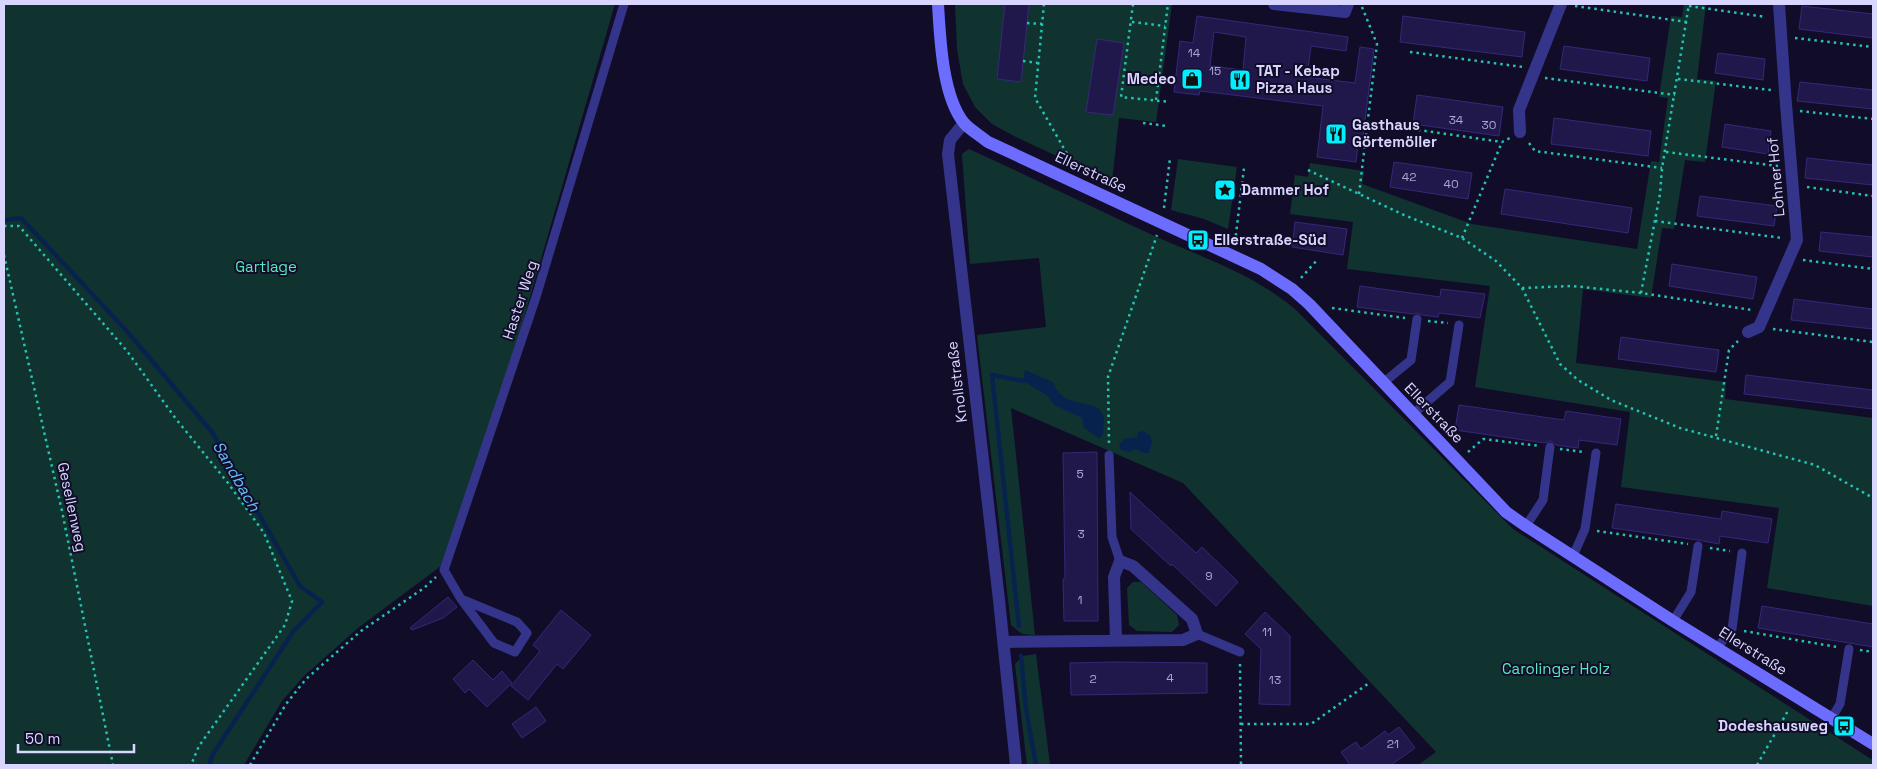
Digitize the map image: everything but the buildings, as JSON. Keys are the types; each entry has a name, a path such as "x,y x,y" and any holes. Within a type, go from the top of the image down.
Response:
{"street":[{"path":"938,4 940,47 950,96 964,123"},
{"path":"1274,4 1345,12 1348,4"},
{"path":"1520,132 1519,110 1561,4"},
{"name":"Lohner Hof","path":"1754,330 1766,312 1797,240 1784,92 1780,4"},
{"name":"Ellerstraße","path":"964,123 988,142 1261,269 1292,289 1309,304 1506,512 1673,621 1873,744"},
{"name":"Knollstraße","path":"964,123 950,140 948,154 1004,642 1016,765"},
{"path":"1004,642 1183,640 1197,634 1192,619 1133,566 1120,561 1114,577 1116,640"}],"lane":[{"name":"Haster Weg","path":"444,570 536,298 624,4"},
{"path":"1384,383 1411,360 1417,319"},
{"path":"1413,414 1450,382 1459,325"},
{"path":"1526,526 1543,500 1550,448"},
{"path":"1572,556 1585,529 1596,453"},
{"path":"1109,455 1112,537 1120,561"},
{"path":"1673,621 1691,592 1698,546"},
{"path":"1717,648 1732,629 1742,553"},
{"path":"444,570 461,600 494,643 515,652 527,633 517,622 461,600"},
{"path":"1197,634 1240,652"},
{"path":"1831,719 1840,704 1849,649"}],"path":[{"path":"1044,4 1035,98 1086,188"},
{"path":"1121,97 1133,4"},
{"path":"1156,100 1168,4"},
{"path":"1359,194 1377,44 1360,4"},
{"path":"1561,4 1686,22"},
{"path":"1641,293 1660,194 1662,168 1689,5 1780,18"},
{"path":"1131,22 1165,26"},
{"path":"1027,23 1042,24"},
{"path":"1782,36 1873,48"},
{"path":"1410,52 1675,95"},
{"path":"1121,59 1126,60"},
{"path":"1023,61 1038,63"},
{"path":"1678,79 1784,92"},
{"path":"1116,96 1170,102"},
{"path":"1786,110 1873,119"},
{"path":"1143,124 1167,126"},
{"path":"1405,128 1502,142 1520,132 1535,151 1662,168"},
{"path":"1462,238 1502,142"},
{"path":"1666,152 1791,168"},
{"path":"1109,455 1108,377 1162,223 1170,158"},
{"path":"1233,256 1244,168"},
{"path":"1308,170 1404,215 1462,238 1496,261 1522,288 1560,364 1578,380 1611,400 1680,428 1716,436 1815,465 1873,498"},
{"path":"1793,186 1873,196"},
{"path":"1655,221 1797,240"},
{"path":"4,226 19,226 127,351 176,419 228,483 264,533 292,601 285,625 199,746 191,765"},
{"name":"Gesellenweg","path":"4,255 62,511 113,765"},
{"path":"1789,258 1873,269"},
{"path":"1292,289 1318,259"},
{"path":"1522,288 1572,286 1641,293 1766,312"},
{"path":"1309,304 1459,325"},
{"path":"1716,436 1729,350 1754,330 1873,342"},
{"path":"1458,461 1483,439 1596,453"},
{"path":"1585,529 1742,553"},
{"path":"250,765 286,704 306,679 361,631 424,588 444,570"},
{"path":"1732,629 1873,652"},
{"path":"1240,652 1241,765"},
{"path":"1241,724 1311,724 1370,683"},
{"path":"1757,765 1795,697"}],"green space":[{"name":"Gartlage","path":"4,4 615,4 503,390 441,566 358,628 304,676 282,701 244,765 4,765"},
{"path":"955,4 1172,4 1156,122 1119,118 1112,182 992,124 975,107 963,84 957,49"},
{"path":"1684,4 1706,4 1697,79 1716,81 1705,162 1685,160 1674,229 1662,228 1651,298 1583,289 1576,363 1726,382 1725,399 1873,418 1873,606 1767,588 1779,508 1621,487 1630,412 1475,387 1490,286 1347,269 1353,222 1290,214 1295,175 1308,177 1310,163 1364,171 1362,184 1472,224 1637,249 1651,161 1659,162 1668,98 1659,97 1671,16 1682,17"},
{"name":"Carolinger Holz","path":"969,149 1159,238 1231,269 1282,299 1297,311 1513,529 1873,760 1873,765 1418,765 1436,752 1183,483 1011,408 1035,635 1022,634 1011,625 977,335 1046,327 1039,258 970,264 962,154"},
{"path":"1178,159 1237,167 1228,229 1204,219 1171,210"},
{"path":"1133,582 1141,582 1177,615 1179,625 1172,632 1137,631 1129,625 1127,588"},
{"path":"1036,654 1050,765 1027,765 1015,664 1023,656"}],"water":[{"path":"1025,370 1053,382 1064,397 1099,409 1104,417 1103,435 1099,438 1084,428 1082,418 1054,405 1048,396 1023,381"},
{"path":"1143,431 1151,436 1152,443 1149,453 1143,453 1136,449 1129,452 1121,450 1119,445 1124,439 1137,437 1138,432"}],"waterway":[{"name":"Sandbach","path":"4,220 21,218 125,329 212,432 300,586 322,602 293,632 213,754 209,765"},
{"path":"1019,626 992,375 1023,381"},
{"path":"1021,656 1026,709 1036,765"}],"place":[{"name":"Medeo","path":"1192,79"},
{"name":"TAT - Kebap Pizza Haus","path":"1240,80"},
{"name":"Gasthaus Görtemöller","path":"1336,134"},
{"name":"Dammer Hof","path":"1225,190"},
{"name":"Ellerstraße-Süd","path":"1198,240"},
{"name":"Dodeshausweg","path":"1844,726"}]}
